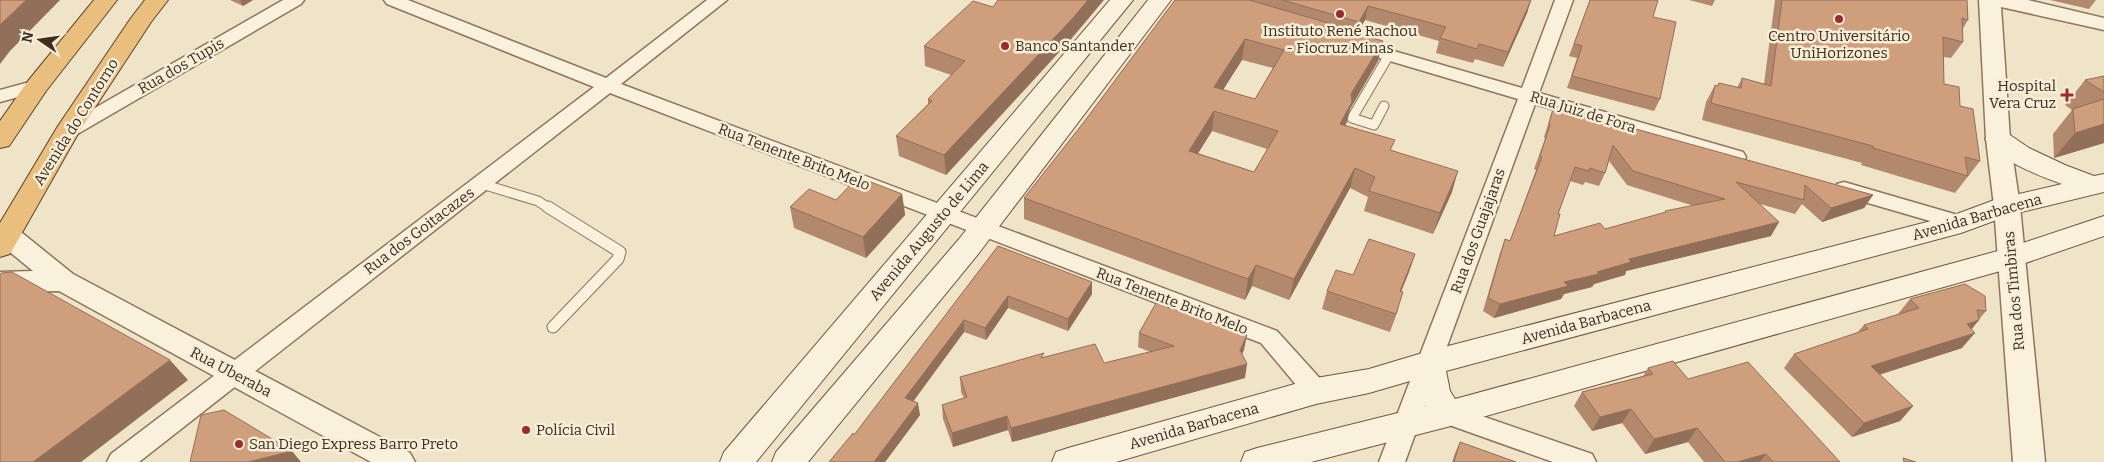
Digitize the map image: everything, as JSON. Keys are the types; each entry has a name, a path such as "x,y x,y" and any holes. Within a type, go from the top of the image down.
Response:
{"highway":[{"path":"0,140 37,86 106,0"},
{"name":"Avenida do Contorno","path":"4,241 67,132 142,18 157,0"}],"main road":[{"name":"Avenida Augusto de Lima","path":"736,462 1122,0"},
{"path":"788,462 969,246 981,228 1160,0"},
{"path":"1998,139 2010,150 2031,161 2098,185"},
{"name":"Avenida Barbacena","path":"1068,462 1316,391 1369,381 1430,363 1961,223 2007,206 2098,185"},
{"path":"1258,462 1447,414 2012,258 2104,226"},
{"path":"1430,363 1434,393 1447,414"}],"street":[{"name":"Rua dos Tupis","path":"67,132 295,0"},
{"name":"Rua Tenente Brito Melo","path":"393,0 608,86 1269,337 1316,391"},
{"name":"Rua dos Goitacazes","path":"120,462 718,0"},
{"name":"Rua dos Guajajaras","path":"1392,462 1564,0"},
{"name":"Rua dos Timbiras","path":"1990,0 1998,139 2012,258 2029,462"},
{"path":"2000,0 2104,24"},
{"name":"Rua Juiz de Fora","path":"1334,39 1752,162"},
{"path":"0,96 37,86"},
{"path":"1828,184 1961,223"},
{"name":"Rua Uberaba","path":"4,241 64,281 399,462"},
{"name":"Rua Uberaba","path":"0,282 64,281"},
{"path":"1447,414 1583,462"}],"lane":[{"path":"1384,106 1374,125 1352,118 1389,56"},
{"path":"482,184 538,201 620,252 618,258 553,326"}],"building":[{"path":"0,0 26,0 0,25"},
{"path":"998,0 1088,0 944,155 896,136 932,101 928,99 965,61 924,46 973,1 993,7"},
{"path":"1175,0 1249,0 1383,41 1351,94 1352,102 1340,124 1395,140 1390,150 1458,171 1440,213 1369,191 1375,177 1355,168 1294,279 1256,265 1248,279 1024,198 1084,122","holes":["1245,39 1284,50 1255,99 1214,87","1214,111 1278,131 1254,172 1189,151"]},
{"path":"1282,0 1531,0 1508,52 1479,44 1477,49 1440,38 1446,27 1368,6 1359,22"},
{"path":"1590,0 1658,0 1653,17 1676,22 1660,99 1572,76 1582,46 1574,44"},
{"path":"1782,0 1967,0 1968,20 1962,18 1963,42 1943,37 1944,84 1959,87 1960,106 1973,109 1980,161 1965,157 1968,176 1873,148 1873,146 1711,103 1715,85 1718,86 1719,83 1741,88 1742,78 1771,86"},
{"path":"2104,76 2104,92 2085,80"},
{"path":"2104,99 2104,124 2075,133 2073,109"},
{"path":"1560,106 1588,115 1587,118 1624,129 1625,126 1873,195 1831,208 1805,185 1804,200 1736,182 1779,222 1629,259 1631,262 1597,272 1599,274 1564,282 1568,286 1500,304 1488,298 1505,239 1510,241 1542,157 1540,156 1553,109","holes":["1613,145 1633,171 1725,199 1665,211 1605,229 1600,223 1554,236 1560,214 1558,214 1575,167 1589,171 1590,168 1605,173"]},
{"path":"858,177 902,194 863,237 790,207 809,189 836,200"},
{"path":"1369,239 1415,254 1400,291 1403,292 1396,314 1327,291 1336,270 1353,275"},
{"path":"998,246 1092,282 1068,319 1008,296 985,328 964,320 905,398 918,403 874,462 829,462 853,433 854,435"},
{"path":"12,272 170,360 33,462 0,462 0,275 1,273"},
{"path":"1965,284 1985,296 1986,311 1977,310 1979,320 1967,324 1975,333 1871,366 1913,406 1864,423 1794,354 1868,329 1864,325 1919,308 1910,299"},
{"path":"1156,303 1247,335 1240,350 1247,364 1011,428 1007,416 952,433 942,405 967,397 960,377 1044,353 1041,358 1095,344 1104,363 1174,346 1139,333"},
{"path":"1673,361 1688,379 1748,362 1840,462 1773,462 1766,454 1737,462 1725,462 1697,428 1654,439 1631,409 1600,417 1582,392 1653,374 1648,368"},
{"path":"224,410 292,451 248,462 190,462 201,415"},
{"path":"1460,442 1516,462 1454,462"},
{"path":"1903,458 1916,462 1904,462"}],"place":[{"name":"Instituto René Rachou - Fiocruz Minas","path":"1340,14"},
{"name":"Centro Universitário UniHorizones","path":"1839,19"},
{"name":"Banco Santander","path":"1005,46"},
{"name":"Hospital Vera Cruz","path":"2067,95"},
{"name":"Polícia Civil","path":"526,430"},
{"name":"San Diego Express Barro Preto","path":"239,444"}]}
